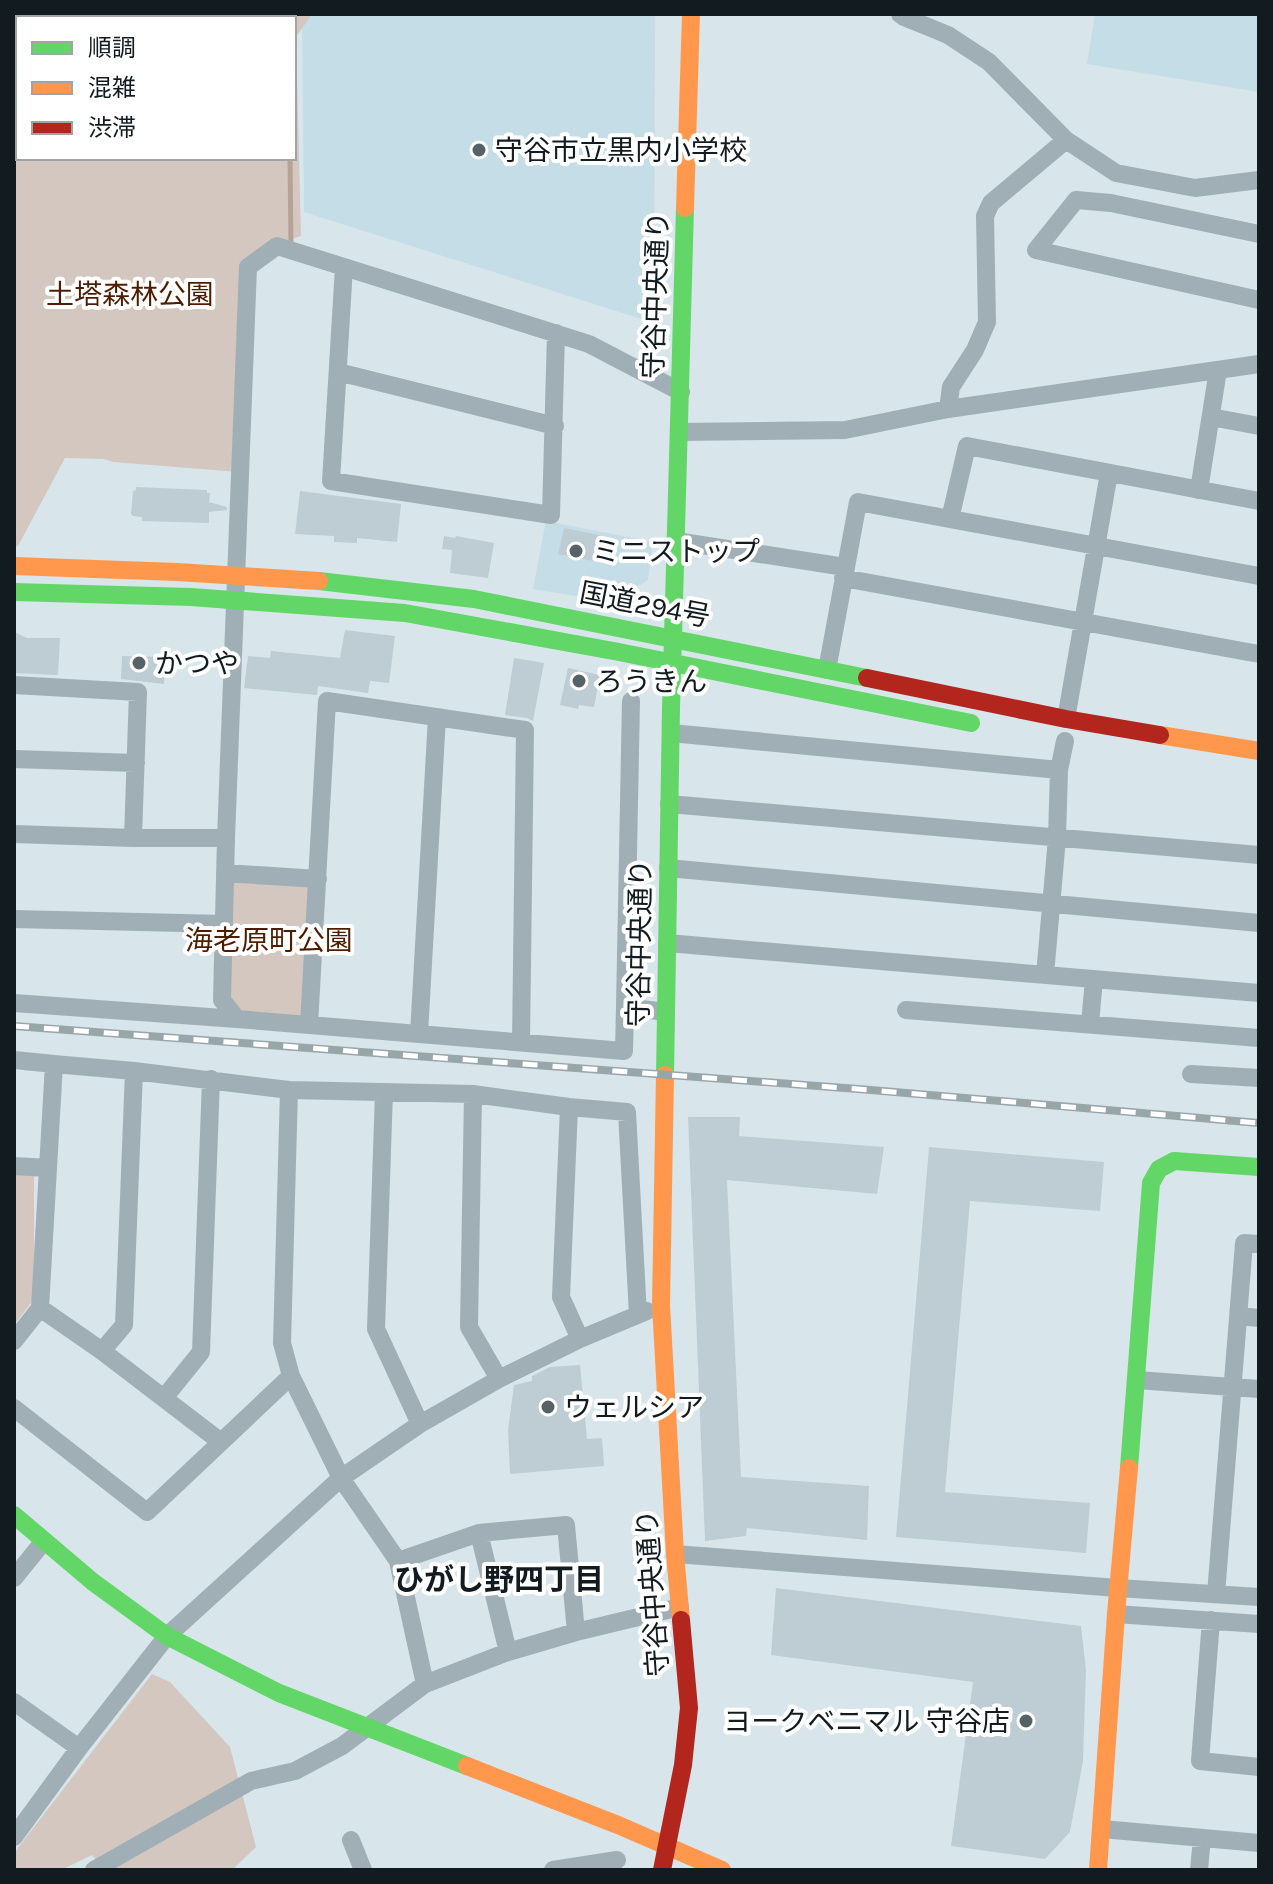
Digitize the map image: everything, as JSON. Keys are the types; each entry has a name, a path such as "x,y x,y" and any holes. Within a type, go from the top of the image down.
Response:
{"main road":[{"name":"守谷中央通り","path":"662,1870 683,1765 689,1708 675,1554 661,1305 672,662 691,14"},
{"name":"国道294号","path":"14,566 324,581 474,599 1066,719 1259,751"},
{"name":"国道294号","path":"14,592 191,597 405,613 672,662 992,727"},
{"path":"1098,1870 1151,1183 1163,1164 1174,1161 1259,1167"},
{"path":"14,1515 93,1582 167,1636 279,1693 618,1825 722,1870"}],"street":[{"path":"900,14 948,35 989,62 1066,140 1116,173 1195,188 1259,180"},
{"path":"948,409 951,387 975,350 987,322 985,216 991,203 1066,140"},
{"path":"1259,234 1111,203 1076,200 1036,250 1259,300"},
{"path":"237,1019 222,1000 248,267 277,246 589,344 681,392"},
{"path":"344,267 331,481 551,515 556,333"},
{"path":"679,432 845,430 948,409 1259,364"},
{"path":"1199,490 1218,370"},
{"path":"338,372 555,426"},
{"path":"1211,417 1259,426"},
{"path":"950,519 967,446 1259,501"},
{"path":"1066,719 1109,473"},
{"path":"827,670 858,502 1259,576"},
{"path":"676,541 1259,654"},
{"path":"14,685 138,692 133,838"},
{"path":"309,1025 327,701 525,730 521,1042"},
{"path":"14,1003 624,1051 631,701"},
{"path":"419,1034 437,717"},
{"path":"671,733 1059,770"},
{"path":"1045,975 1057,838 1059,770 1065,741"},
{"path":"14,759 136,763"},
{"path":"669,804 1259,855"},
{"path":"14,834 226,838"},
{"path":"668,868 1259,923"},
{"path":"225,873 318,879"},
{"path":"14,919 224,924"},
{"path":"667,943 1259,993"},
{"path":"1090,1024 1094,979"},
{"path":"625,1007 666,1012"},
{"path":"906,1010 1259,1038"},
{"path":"14,1060 211,1079 289,1090 473,1094 627,1112 638,1315"},
{"path":"14,1341 40,1308 54,1064"},
{"path":"102,1351 124,1325 134,1071"},
{"path":"1191,1074 1259,1078"},
{"path":"164,1398 201,1352 211,1079"},
{"path":"289,1090 282,1343 291,1376 341,1478 398,1561 425,1684"},
{"path":"384,1092 376,1329 420,1424"},
{"path":"473,1094 469,1327 499,1379"},
{"path":"569,1107 561,1297 580,1339"},
{"path":"14,1166 48,1168"},
{"path":"1216,1594 1244,1243 1259,1244"},
{"path":"14,1837 167,1636 341,1478 420,1424 499,1379 580,1339 661,1305"},
{"path":"40,1308 221,1442"},
{"path":"1239,1316 1259,1318"},
{"path":"14,1408 147,1512 291,1376"},
{"path":"1137,1380 1259,1389"},
{"path":"398,1561 479,1533 566,1525 576,1632"},
{"path":"479,1533 508,1652"},
{"path":"14,1578 44,1541"},
{"path":"675,1554 1259,1597"},
{"path":"94,1870 251,1781 295,1771 342,1746 425,1684 508,1652 680,1607"},
{"path":"1116,1614 1259,1624"},
{"path":"1211,1620 1200,1761 1259,1767"},
{"path":"14,1702 79,1748"},
{"path":"1102,1829 1259,1843"},
{"path":"1199,1870 1202,1838"},
{"path":"351,1840 363,1870"},
{"path":"553,1870 617,1860"}],"shaded area":[{"name":"守谷市立黒内小学校","path":"302,14 655,14 654,323 304,212"},
{"path":"1095,14 1259,14 1259,92 1087,64"},
{"path":"546,521 653,542 648,580 613,602 533,589"}],"green space":[{"name":"土塔森林公園","path":"14,14 312,14 296,37 301,236 278,243 248,267 239,472 65,458 18,546 14,546"},
{"name":"海老原町公園","path":"225,873 318,879 309,1025 237,1019 222,1000"},
{"path":"14,1173 34,1174 34,1299 14,1325"},
{"path":"152,1674 170,1682 230,1747 256,1847 232,1870 105,1870 92,1855 61,1870 14,1870 14,1853"}],"building":[{"path":"136,487 207,490 210,493 209,502 227,507 227,510 209,512 209,523 142,521 142,517 131,514"},
{"path":"300,491 401,504 397,542 357,538 357,543 334,542 334,536 295,534"},
{"path":"564,528 604,536 599,562 558,554"},
{"path":"444,536 494,543 488,578 450,573 452,550 442,549"},
{"path":"345,630 395,636 389,683 370,681 368,693 318,686 317,695 244,688 248,656 270,658 271,651 340,658"},
{"path":"14,632 27,638 60,638 58,675 14,673"},
{"path":"122,656 165,657 164,684 121,679"},
{"path":"514,658 544,663 533,721 505,715"},
{"path":"568,668 600,675 594,707 579,705 578,709 560,705"},
{"path":"688,1117 740,1117 739,1136 884,1147 877,1194 727,1180 741,1477 869,1486 867,1540 747,1528 746,1536 705,1541"},
{"path":"929,1147 1104,1162 1100,1211 970,1201 945,1492 1090,1503 1086,1553 896,1537"},
{"name":"ウェルシア","path":"580,1365 587,1439 602,1438 604,1466 510,1474 508,1430 514,1385 532,1381 532,1376 550,1367"},
{"path":"776,1588 1081,1626 1086,1670 1083,1761 1070,1832 1045,1859 951,1846 973,1682 771,1655"}],"waterway":[{"path":"290,160 291,245"}],"railway":[{"path":"14,1026 871,1090 1259,1123"}],"traffic: fast":[{"path":"665,1075 671,708 685,208"},
{"path":"319,581 474,599 867,678"},
{"path":"14,592 191,597 405,613 619,652 971,723"},
{"path":"1129,1468 1151,1183 1159,1169 1174,1161 1259,1167"},
{"path":"14,1515 93,1582 167,1636 279,1693 467,1766"}],"traffic: slow":[{"path":"685,208 691,14"},
{"path":"14,566 319,581"},
{"path":"1160,735 1259,751"},
{"path":"665,1075 661,1305 681,1620"},
{"path":"1098,1870 1129,1468"},
{"path":"467,1766 722,1870"}],"traffic: jam":[{"path":"867,678 1160,735"},
{"path":"662,1870 683,1765 689,1708 681,1620"}],"place":[{"name":"守谷市立黒内小学校","path":"479,150"},
{"name":"ミニストップ","path":"576,551"},
{"name":"かつや","path":"139,663"},
{"name":"ろうきん","path":"579,681"},
{"name":"ウェルシア","path":"548,1407"},
{"name":"ヨークベニマル 守谷店","path":"1026,1721"}],"district":[{"name":"ひがし野四丁目","path":"499,1580"}]}
